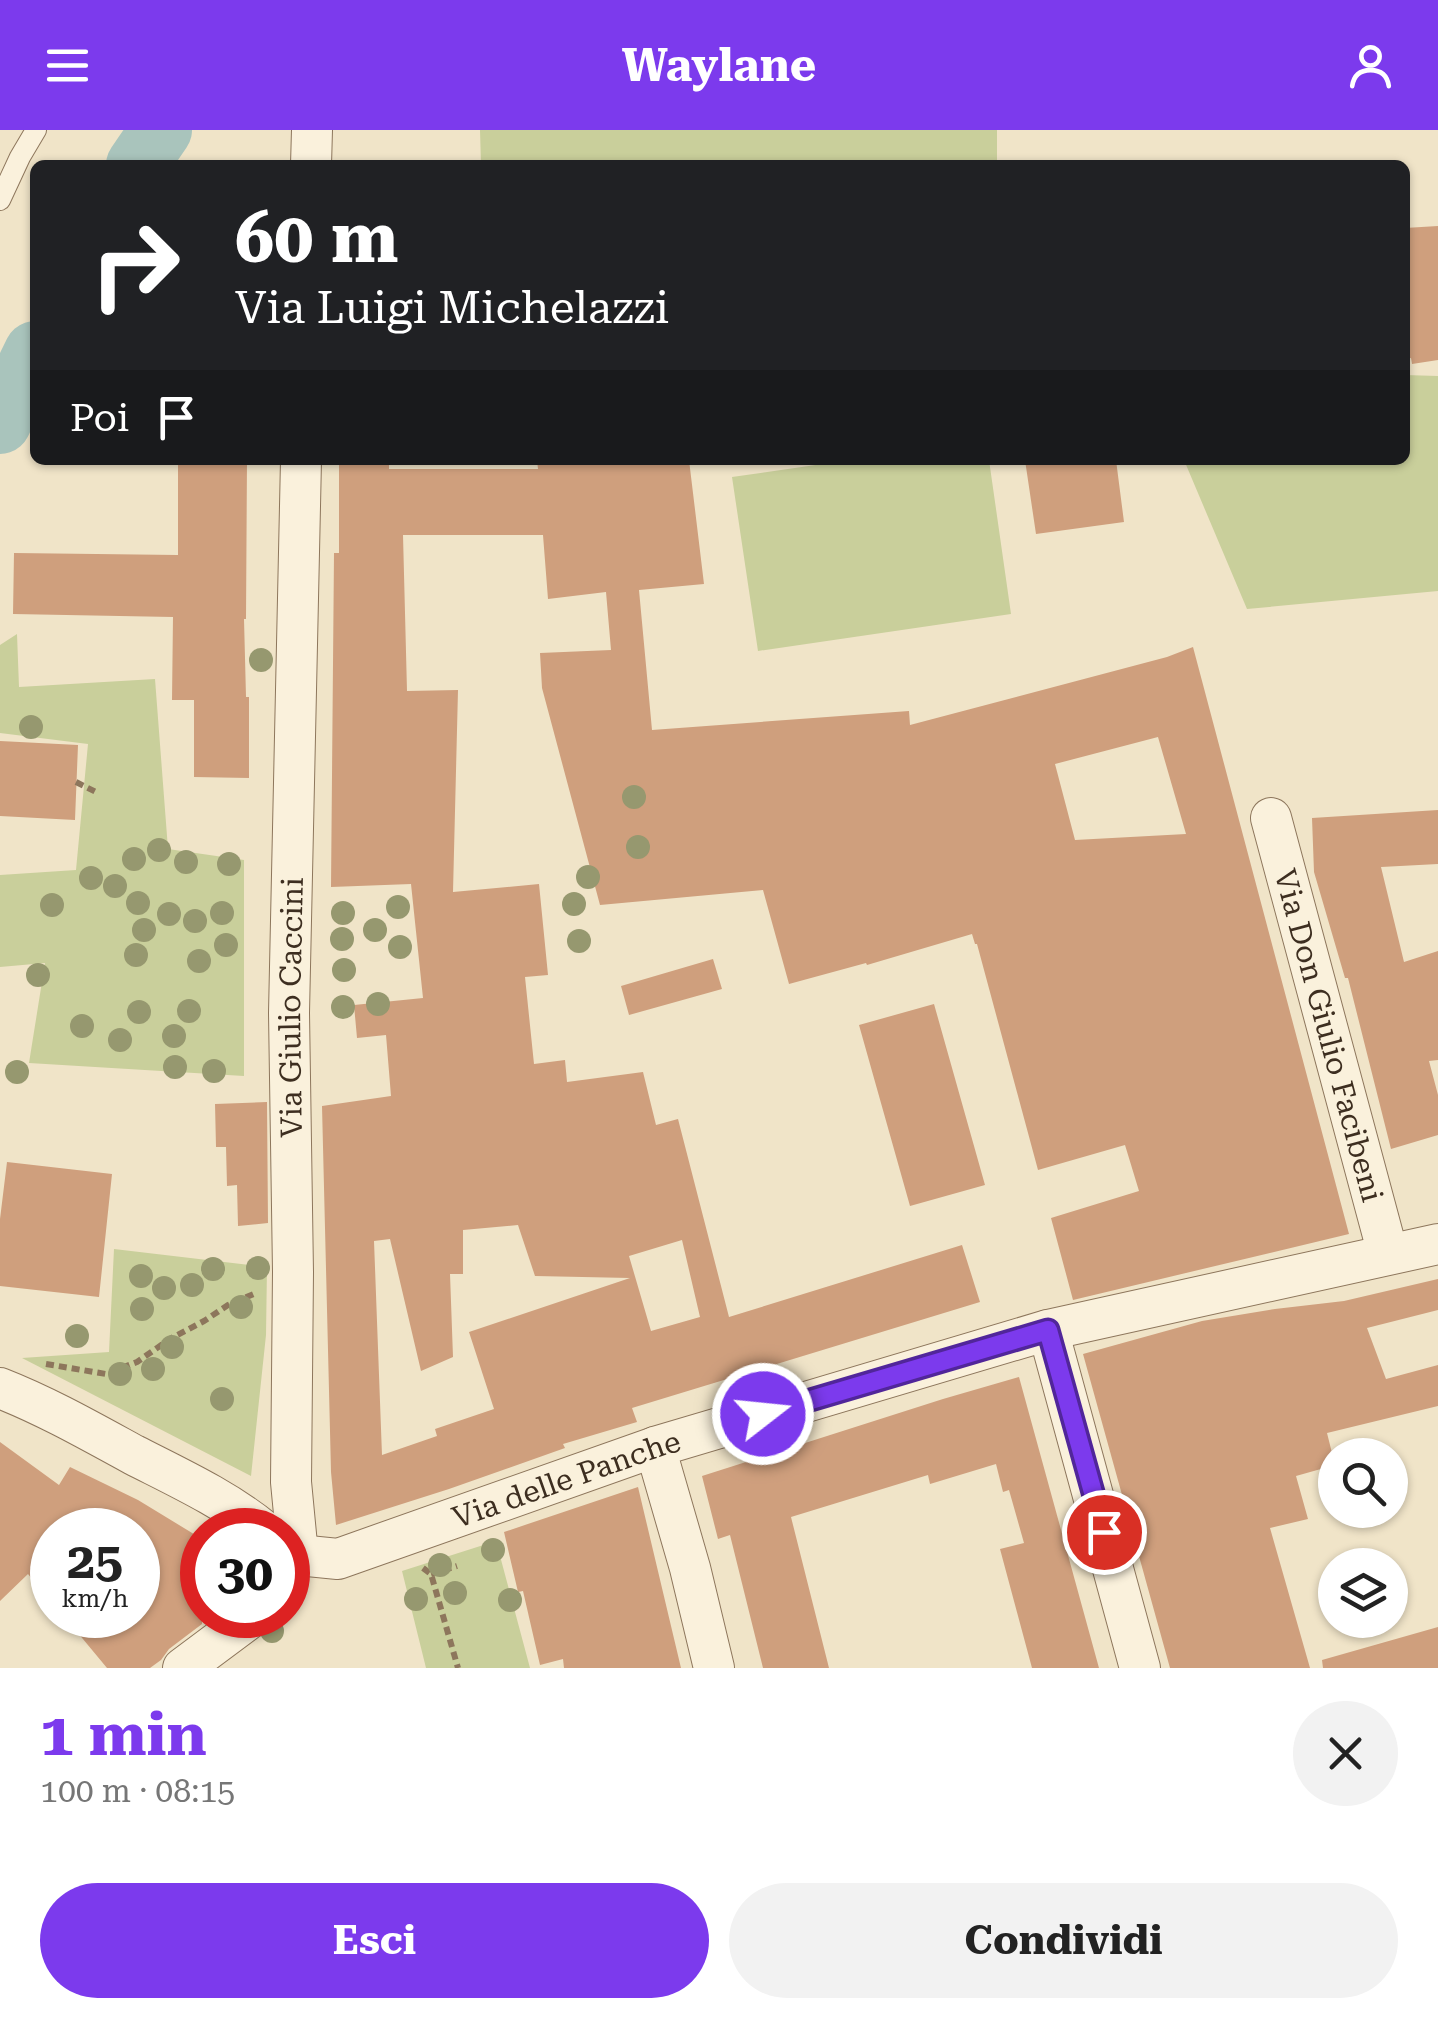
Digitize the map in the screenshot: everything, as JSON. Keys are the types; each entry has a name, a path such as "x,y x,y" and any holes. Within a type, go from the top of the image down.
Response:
{"street":[{"path":"311,160 312,130"},
{"name":"Via Giulio Caccini","path":"291,1508 289,1013 301,465"},
{"name":"Via Don Giulio Facibeni","path":"1272,818 1388,1254"},
{"name":"Via delle Panche","path":"310,1558 338,1559 655,1447 1048,1330 1438,1244"},
{"path":"1048,1330 1140,1668"},
{"path":"0,1388 26,1398 230,1508"},
{"path":"655,1447 714,1668"},
{"path":"183,1668 223,1638"}],"lane":[{"path":"0,200 36,130"}],"path":[{"path":"76,782 98,793"},
{"path":"39,1370 42,1364 106,1374 137,1362 256,1292"},
{"path":"420,1565 430,1574 458,1668"},
{"path":"430,1574 457,1566"}],"green space":[{"path":"480,130 997,130 997,160 481,160"},
{"path":"1410,375 1438,376 1438,591 1247,609 1186,465 1410,465"},
{"path":"815,465 990,465 1011,614 758,651 732,477"},
{"path":"17,634 19,687 155,679 168,849 244,860 244,1076 29,1063 45,963 0,967 0,875 76,870 88,744 0,733 0,645"},
{"path":"114,1249 267,1267 266,1335 251,1476 22,1358 109,1352"},
{"path":"496,1541 530,1668 426,1668 402,1571"}],"building":[{"path":"1438,226 1438,360 1412,364 1410,358 1410,228"},
{"path":"178,465 247,465 244,619 249,778 194,777 194,700 172,700 173,617 13,614 14,553 178,555"},
{"path":"339,465 538,469 538,465 690,465 704,584 639,590 652,730 909,711 910,725 1193,647 1349,1234 1073,1300 1051,1218 1139,1191 1125,1145 1038,1170 972,934 789,984 763,890 600,905 542,688 540,653 611,650 606,592 548,599 543,535 403,535 407,691 458,690 453,892 539,884 548,975 525,977 534,1064 565,1060 567,1082 643,1072 656,1125 678,1119 729,1317 962,1245 980,1302 632,1408 637,1422 563,1444 565,1448 336,1525 331,1472 322,1106 391,1096 386,1035 357,1038 354,1005 423,998 411,884 331,887 334,553 339,553","holes":["1158,737 1186,834 1075,840 1055,764","518,1225 535,1276 630,1278 469,1332 494,1409 435,1429 437,1436 382,1455 374,1241 390,1239 421,1371 453,1357 450,1274 463,1274 463,1230","682,1240 700,1317 651,1331 629,1256"]},
{"path":"1026,465 1117,465 1124,522 1036,534"},
{"path":"0,741 78,745 75,820 0,816"},
{"path":"1438,810 1438,864 1381,867 1404,962 1438,951 1438,1060 1429,1061 1438,1095 1438,1135 1391,1149 1348,978 1314,872 1312,818"},
{"path":"713,959 722,989 629,1015 621,986"},
{"path":"934,1004 985,1185 910,1206 859,1025"},
{"path":"267,1102 268,1223 238,1226 237,1185 227,1186 226,1147 216,1147 215,1104"},
{"path":"7,1162 112,1174 99,1297 0,1286 0,1219"},
{"path":"1438,1279 1438,1310 1367,1328 1386,1379 1438,1365 1438,1406 1318,1438 1318,1470 1296,1476 1308,1519 1270,1528 1310,1668 1170,1668 1083,1354 1202,1321 1344,1301"},
{"path":"1019,1377 1099,1668 1032,1668 1000,1549 1024,1543 1009,1490 1003,1492 996,1464 930,1484 928,1475 791,1517 829,1668 763,1668 730,1535 718,1539 702,1476"},
{"path":"0,1442 59,1485 70,1467 151,1508 30,1508 30,1576 28,1574 0,1601"},
{"path":"638,1487 681,1668 564,1668 563,1659 540,1665 504,1532"},
{"path":"160,1513 180,1526 180,1638 184,1638 150,1668 107,1668 82,1638 160,1638"},
{"path":"1438,1627 1438,1668 1323,1668 1322,1660"}],"waterway":[{"path":"140,160 161,130"},
{"path":"0,423 30,362"}],"route":[{"path":"763,1414 1048,1330 1104,1532"}]}
